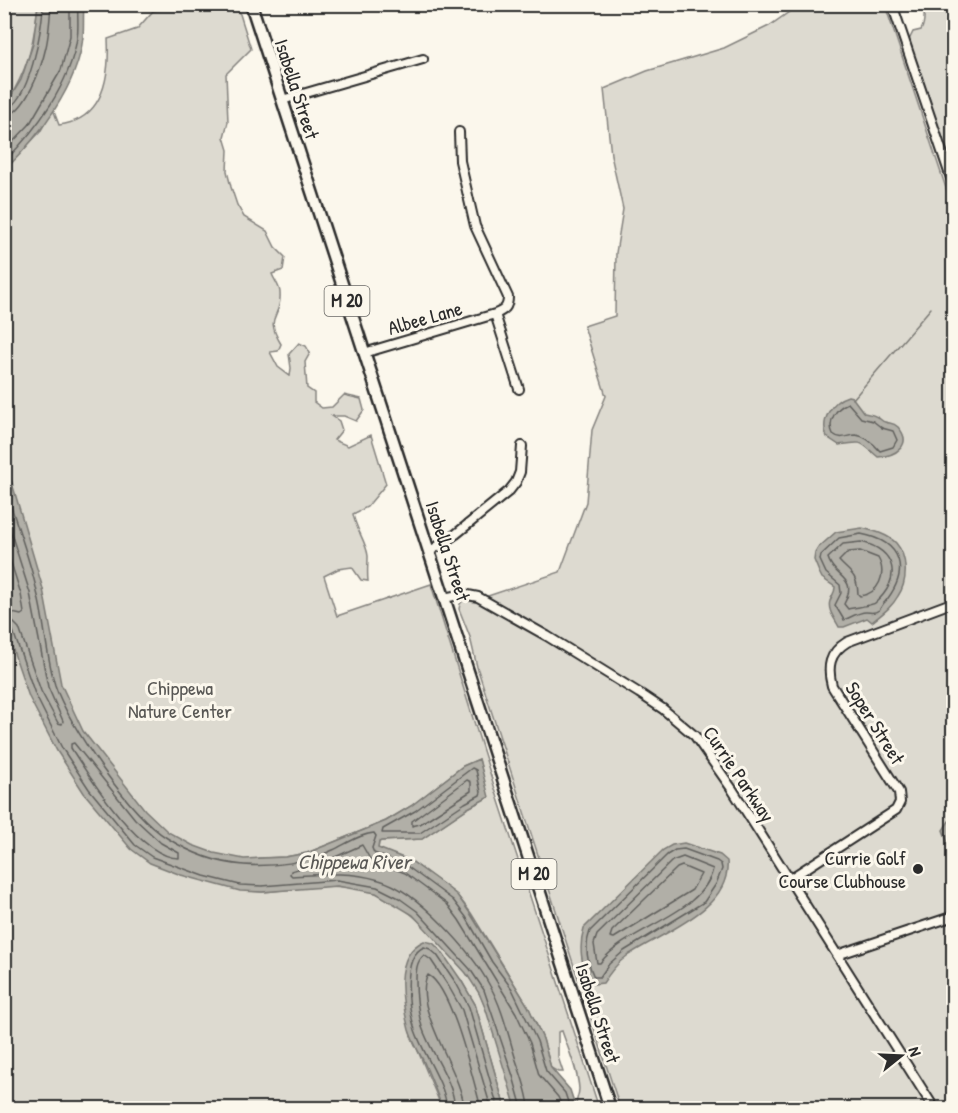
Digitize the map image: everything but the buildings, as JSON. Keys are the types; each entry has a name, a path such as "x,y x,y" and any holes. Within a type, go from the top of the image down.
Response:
{"highway":[{"name":"Isabella Street","path":"251,4 610,1108"}],"street":[{"path":"892,4 954,187"},
{"path":"282,100 423,59"},
{"path":"459,132 460,161 476,226 508,297 508,304 504,310 495,314 519,389"},
{"name":"Albee Lane","path":"364,353 495,314"},
{"path":"429,552 456,534 509,491 520,472 522,446"},
{"name":"Currie Parkway","path":"444,598 463,594 478,597 547,636 639,693 684,725 711,756 934,1108"},
{"name":"Soper Street","path":"788,880 896,810 900,802 899,792 832,686 829,674 830,659 839,647 848,642 954,602"},
{"path":"837,955 954,916"}],"green space":[{"path":"5,5 38,5 28,58 19,81 5,106"},
{"name":"Chippewa Nature Center","path":"187,5 233,5 240,14 251,49 226,74 228,122 224,137 228,150 227,171 237,205 244,217 267,231 275,247 285,257 283,270 272,274 280,290 280,302 273,322 281,344 278,351 270,352 278,367 290,376 289,354 299,343 306,346 310,353 305,362 307,388 314,393 314,402 322,408 332,407 344,395 361,399 364,410 356,421 344,416 332,416 339,421 342,430 334,440 348,446 371,435 386,484 367,507 353,514 367,551 368,581 361,580 352,567 338,569 324,576 337,616 431,584 599,1108 576,1108 578,1082 562,1031 558,1032 558,1057 563,1072 558,1072 551,1068 543,1039 528,1006 471,913 457,895 411,861 378,849 381,841 422,839 488,797 479,759 463,766 411,806 386,821 307,853 258,858 250,891 262,892 319,886 362,889 390,899 420,922 462,967 480,995 496,1036 516,1108 505,1108 475,1004 461,980 410,1032 442,1108 5,1108 4,170 40,132 53,109 59,125 86,115 95,106 108,68 108,39 137,29 153,11"},
{"path":"799,5 885,5 953,209 953,1108 620,1108 477,667 470,637 459,609 464,599 485,597 560,572 586,502 592,430 606,396 584,326 615,316 616,253 623,209 611,155 604,89 647,71 724,48 769,26"},
{"path":"923,5 953,5 953,177 909,40 913,32 923,27 925,6"}],"water":[{"path":"38,5 84,5 80,55 65,92 55,109 31,142 5,170 5,106 21,80 33,44"},
{"path":"848,396 852,397 864,413 874,415 898,427 904,439 896,452 878,457 861,444 839,445 827,437 825,425 828,412 837,402"},
{"name":"Chippewa River","path":"5,459 43,589 61,684 83,731 145,810 168,832 192,845 214,853 244,859 285,857 307,853 386,821 411,806 463,766 479,759 489,797 468,808 422,839 381,841 378,848 411,861 457,895 528,1006 543,1039 551,1068 570,1090 576,1108 516,1108 486,1010 479,993 466,973 413,915 376,893 337,886 262,892 240,891 181,875 150,863 131,849 84,793 57,751 29,697 6,630"},
{"path":"862,528 884,535 896,543 905,562 904,583 893,604 872,622 867,618 839,627 830,608 835,587 822,578 814,560 815,553 836,532"},
{"path":"953,819 953,857 943,830"},
{"path":"684,843 720,855 727,861 725,878 718,893 706,907 691,918 623,959 603,983 588,982 581,942 584,928 663,850 672,845"},
{"path":"424,941 433,943 441,951 475,1004 505,1108 442,1108 410,1034 402,994 403,968 407,957"}],"waterway":[{"path":"853,399 931,308"}],"place":[{"name":"Currie Golf Course Clubhouse","path":"918,869"}]}
